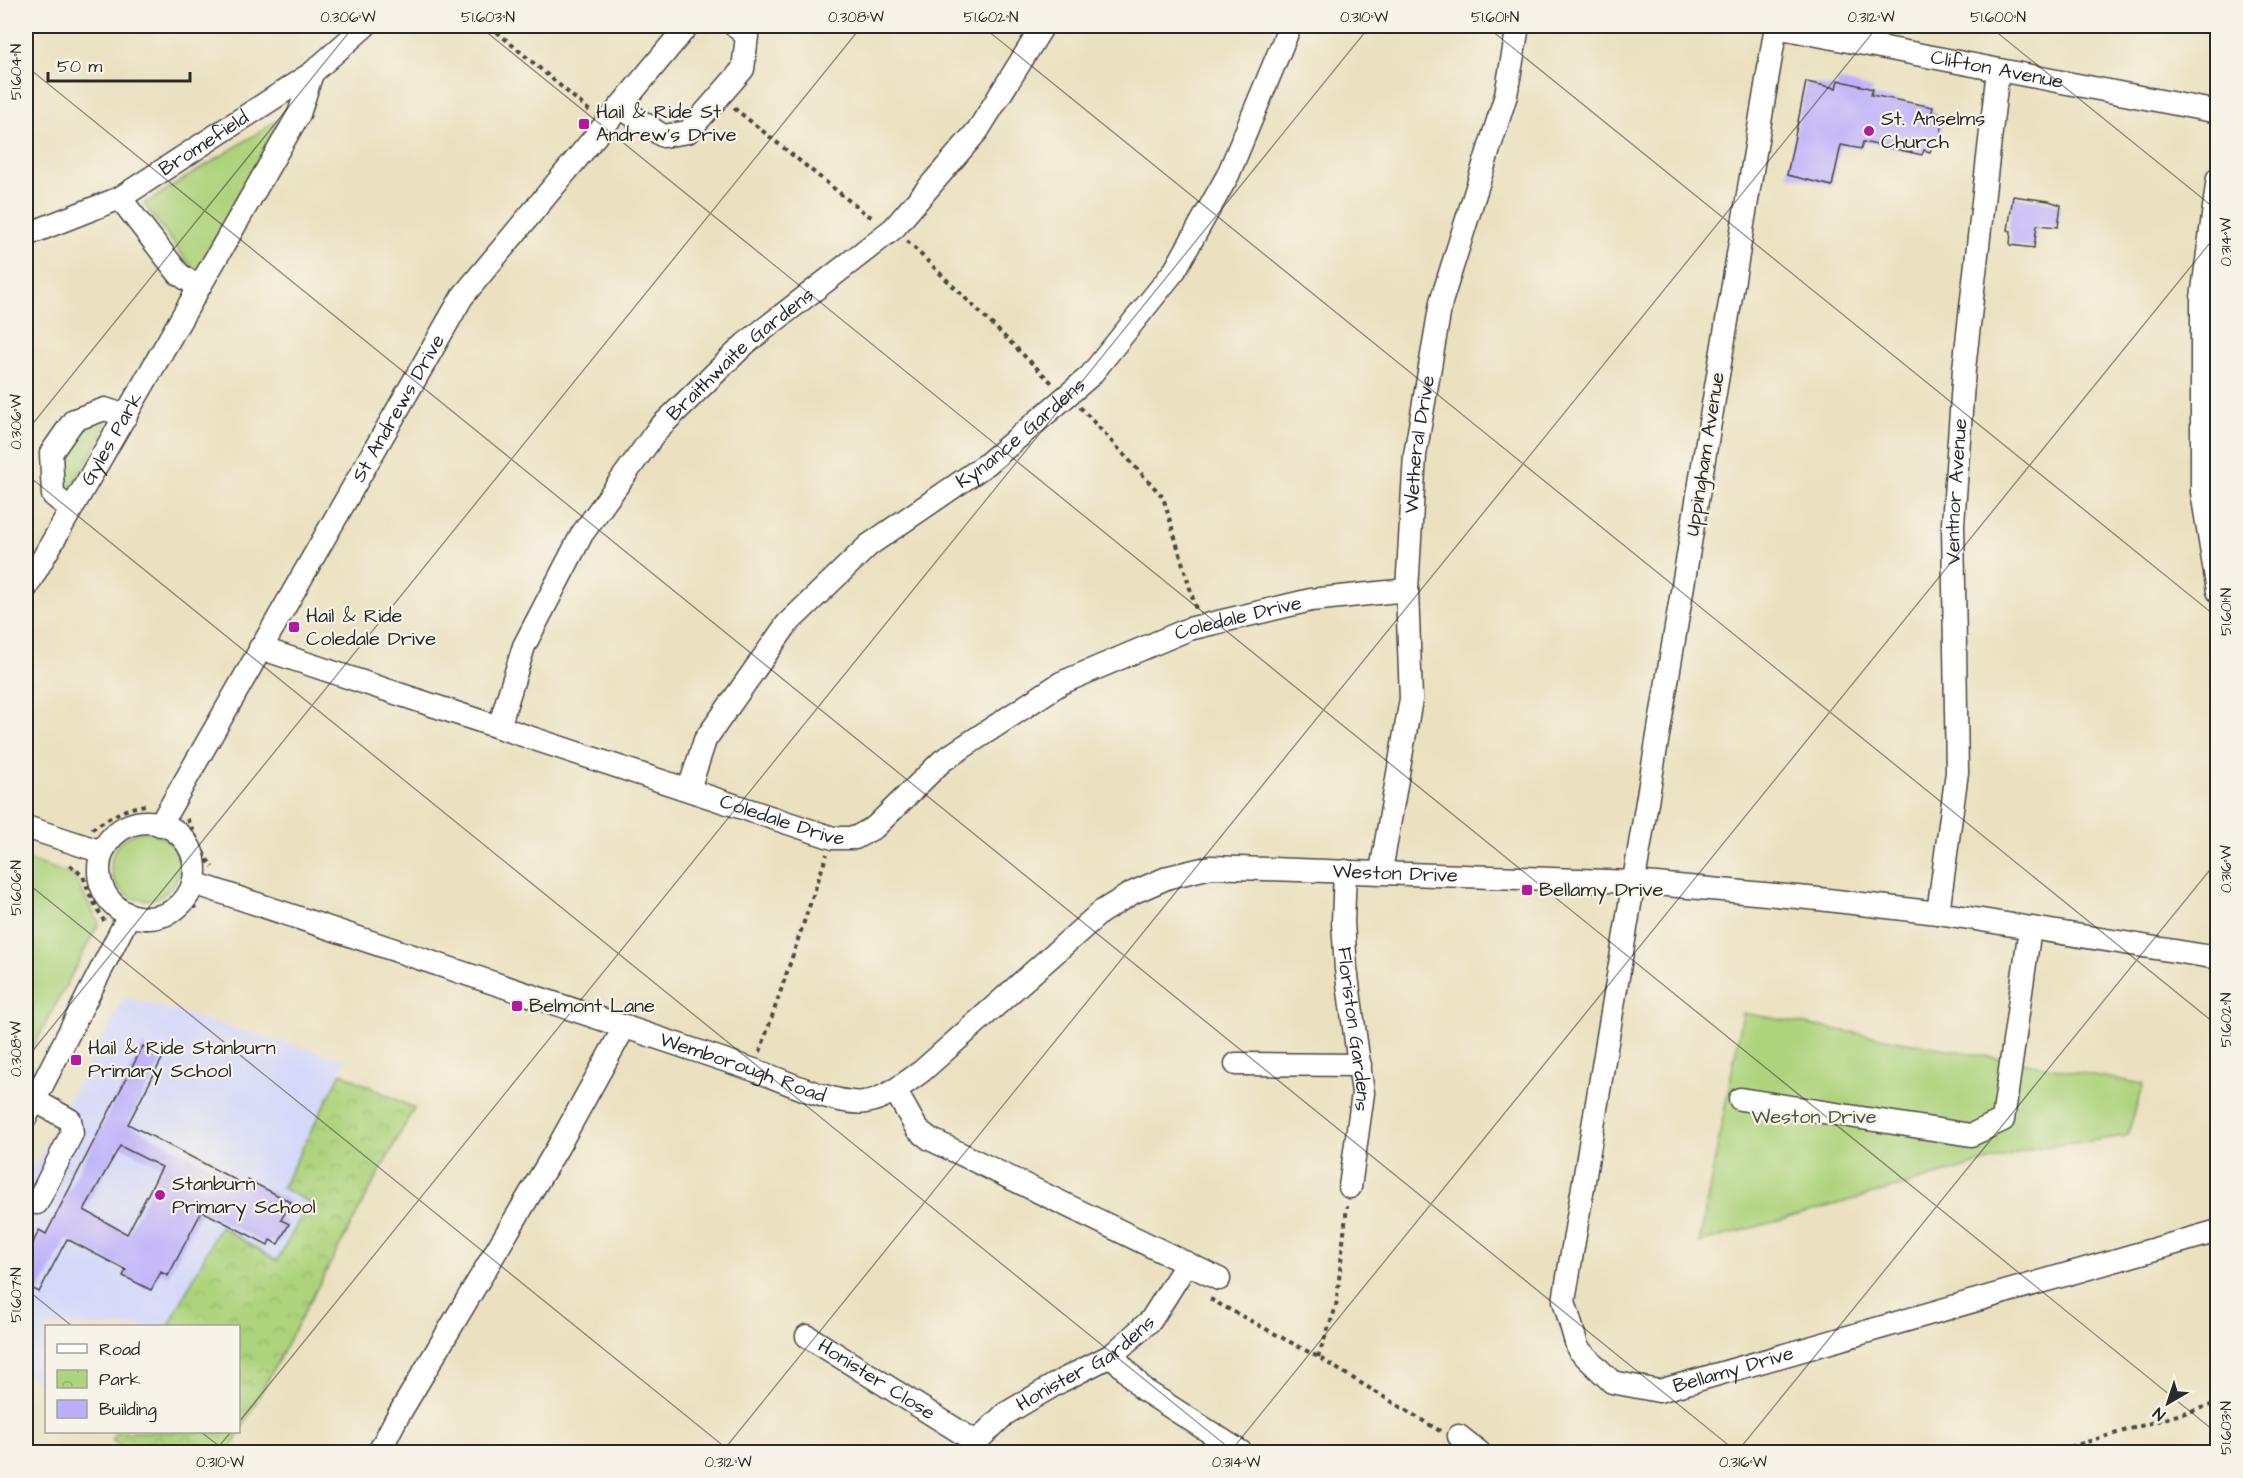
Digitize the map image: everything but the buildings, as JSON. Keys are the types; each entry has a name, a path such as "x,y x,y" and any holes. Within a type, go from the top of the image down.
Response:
{"street":[{"name":"Bromefield","path":"26,235 120,198 312,73 365,26"},
{"name":"St Andrews Drive","path":"160,825 462,297 687,26"},
{"path":"620,107 663,136 688,132 743,69 747,36 735,26"},
{"name":"Braithwaite Gardens","path":"499,727 524,646 582,534 658,429 745,344 894,228 978,130 1043,26"},
{"name":"Kynance Gardens","path":"689,789 705,740 787,624 869,545 987,464 1090,376 1174,270 1228,175 1290,26"},
{"name":"Wetheral Drive","path":"1381,871 1412,699 1407,590 1415,455 1441,302 1506,95 1518,26"},
{"name":"Clifton Avenue","path":"1776,26 2217,112"},
{"name":"Uppingham Avenue","path":"1634,882 1776,26"},
{"name":"Ventnor Avenue","path":"1938,913 1957,772 1953,524 1963,380 1998,70"},
{"name":"Gyles Park","path":"26,588 298,114 312,73"},
{"path":"2217,178 2202,298 2202,492 2217,591"},
{"path":"120,198 179,274 198,287"},
{"path":"71,510 53,495 51,453 74,420 105,409 126,416"},
{"name":"Coledale Drive","path":"260,648 833,838 855,838 875,827 942,761 1061,683 1189,629 1311,600 1407,590"},
{"path":"38,1203 72,1133 70,1120 30,1109 136,922 144,918 159,917 173,910 184,901 194,883 194,860 189,846 180,835 153,822 137,822 122,828 110,838 102,852 98,867 106,896 136,922"},
{"path":"26,827 102,852"},
{"name":"Weston Drive","path":"895,1090 922,1071 1101,912 1132,893 1168,877 1211,867 1381,871 1634,882 1819,899 1938,913 2217,958"},
{"name":"Floriston Gardens","path":"1345,871 1343,922 1363,1094 1350,1187"},
{"name":"Bellamy Drive","path":"1634,882 1564,1301 1578,1348 1612,1382 1659,1391 2217,1231"},
{"name":"Wemborough Road","path":"194,883 625,1026 835,1099 866,1102 895,1090"},
{"path":"1740,1100 1971,1135 2003,1120 2031,928"},
{"path":"379,1452 395,1421 558,1147 625,1026"},
{"path":"1236,1064 1360,1065"},
{"path":"895,1090 916,1129 930,1139 1187,1263 1214,1289"},
{"name":"Honister Gardens","path":"973,1447 1005,1414 1061,1380 1112,1355 1151,1320 1187,1263"},
{"name":"Honister Close","path":"807,1336 973,1447"},
{"path":"1112,1355 1144,1390 1241,1452"}],"path":[{"path":"490,26 606,124"},
{"path":"720,97 867,215 894,228 1045,378 1088,414 1163,497 1201,627"},
{"path":"85,827 92,829 107,818 138,806 149,805"},
{"path":"184,816 202,846 206,859 221,872"},
{"path":"754,1070 833,838"},
{"path":"65,861 83,876 106,925"},
{"path":"136,922 157,927 195,905 203,907"},
{"path":"1318,1358 1336,1307 1350,1187"},
{"path":"1214,1289 1318,1358 1470,1448"},
{"path":"2052,1452 2217,1403"}],"shaded area":[{"name":"Stanburn Primary School","path":"124,997 346,1060 282,1187 309,1202 277,1261 220,1226 170,1325 45,1325 45,1383 34,1381 26,1370 26,1181"}],"green space":[{"path":"280,119 196,273 144,204"},
{"path":"100,418 105,421 105,429 71,488 65,492 58,489 57,457 72,431"},
{"path":"145,832 158,835 169,842 176,853 179,866 176,879 169,890 158,897 145,900 132,897 121,890 114,879 111,866 114,853 121,842 132,835"},
{"path":"26,859 73,875 99,923 26,1061"},
{"name":"Weston Drive","path":"1743,1013 2144,1084 2127,1136 2035,1148 1699,1243"},
{"path":"341,1073 414,1108 240,1432 240,1325 170,1325 220,1226 277,1261 309,1202 282,1188"},
{"path":"116,1433 239,1433 229,1452 128,1452 112,1440"}],"place":[{"name":"Hail & Ride St Andrew's Drive","path":"584,124"},
{"name":"St. Anselms Church","path":"1869,131"},
{"name":"Hail & Ride Coledale Drive","path":"294,627"},
{"name":"Bellamy Drive","path":"1527,890"},
{"name":"Belmont Lane","path":"517,1006"},
{"name":"Hail & Ride Stanburn Primary School","path":"76,1060"},
{"name":"Stanburn Primary School","path":"160,1195"}]}
